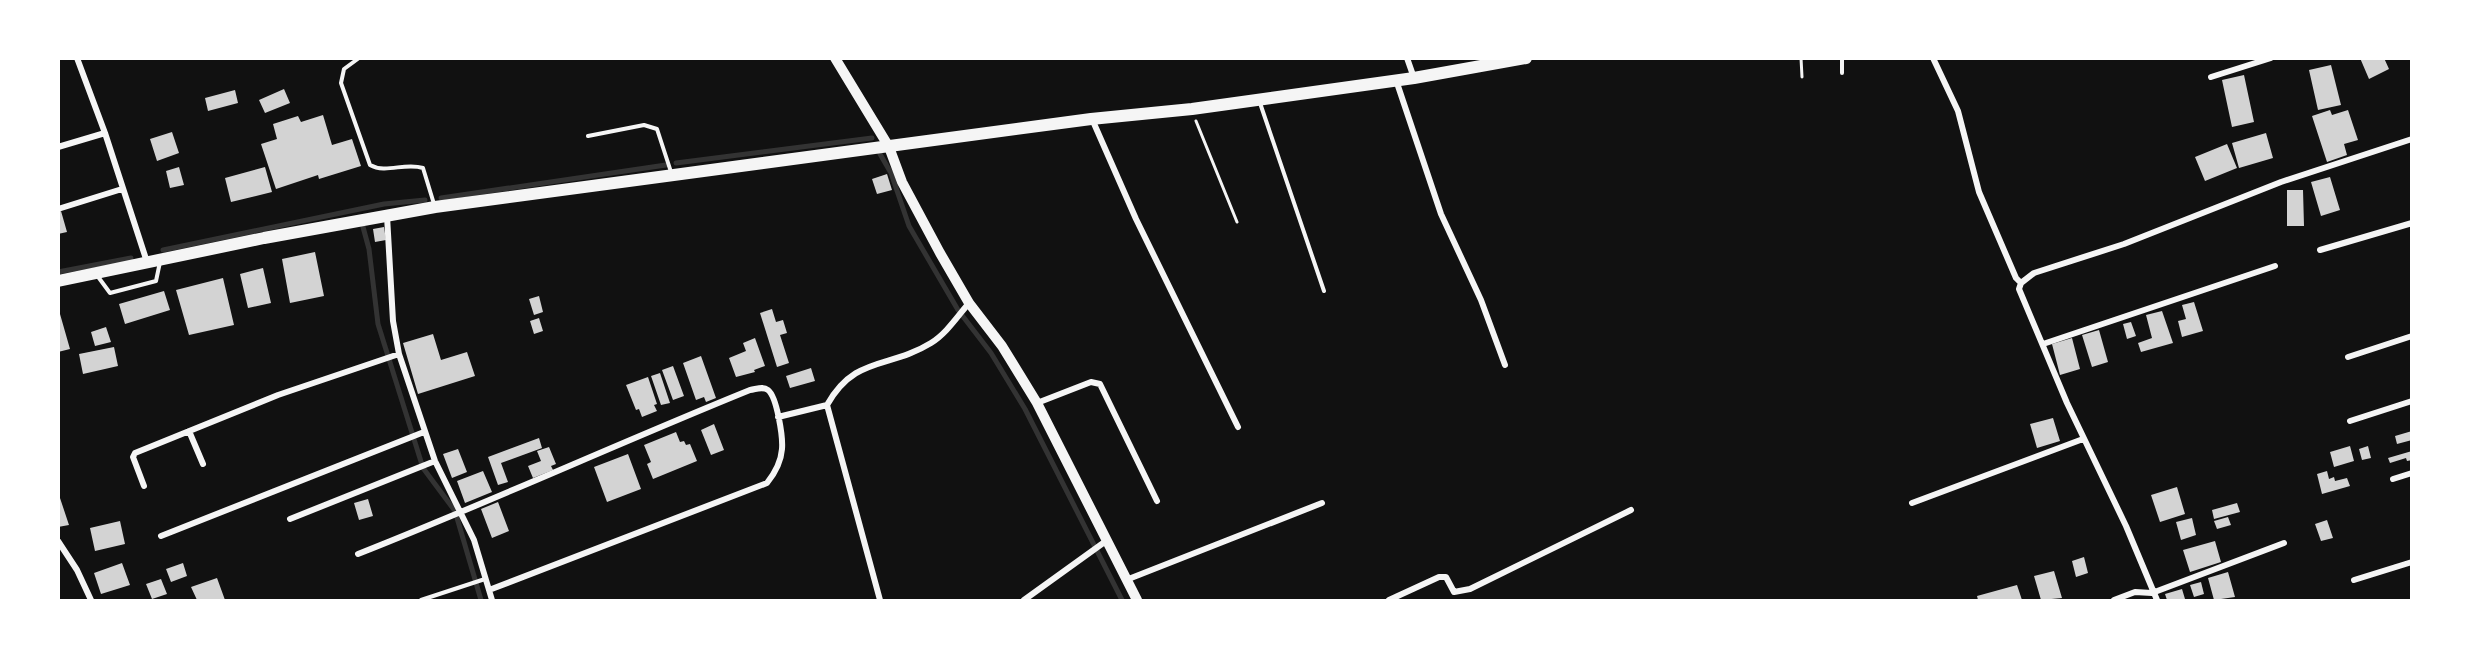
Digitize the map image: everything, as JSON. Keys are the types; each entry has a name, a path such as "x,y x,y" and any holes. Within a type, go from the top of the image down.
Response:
{"main road":[{"path":"58,281 435,207 1091,119 1192,109 1414,78 1526,58"}],"street":[{"path":"835,58 889,147 921,220 967,305 1002,345 1037,403 1102,544 1137,600"},
{"path":"1407,58 1414,78"},
{"path":"1933,58 1958,111 1979,192 2020,283"},
{"path":"2211,77 2271,58"},
{"path":"78,59 105,133 122,189 154,262"},
{"path":"1396,80 1441,214 1481,300 1505,365"},
{"path":"1091,119 1136,219 1238,427"},
{"path":"58,147 105,133"},
{"path":"2157,600 2152,593 2126,526 2083,439 2019,289 2020,283 2034,273 2124,244 2281,183 2412,139"},
{"path":"58,209 122,189"},
{"path":"387,216 393,321 417,434 435,461 457,515 474,540 492,600"},
{"path":"2320,250 2412,223"},
{"path":"2043,344 2275,266"},
{"path":"778,417 826,405 840,384 852,374 931,343 967,305"},
{"path":"2348,357 2412,336"},
{"path":"144,486 133,457 135,453 278,395 399,354"},
{"path":"1037,403 1091,382 1100,384 1157,501"},
{"path":"358,554 457,515 618,443 750,390 762,387 774,398 782,449 776,472 767,483 489,590"},
{"path":"2350,421 2412,401"},
{"path":"826,405 880,600"},
{"path":"189,431 203,464"},
{"path":"161,536 417,434"},
{"path":"1912,503 2083,439"},
{"path":"290,519 435,461"},
{"path":"2393,479 2412,473"},
{"path":"1126,580 1322,503"},
{"path":"1389,600 1439,577 1446,577 1455,592 1470,589 1631,510"},
{"path":"58,541 77,570 91,600"},
{"path":"2114,600 2135,592 2152,593 2284,543"},
{"path":"1024,600 1102,544"},
{"path":"2355,580 2412,561"}],"lane":[{"path":"358,58 344,69 341,83 370,165 378,170 415,165 423,168 435,207"},
{"path":"1842,58 1842,73"},
{"path":"1259,99 1324,291"},
{"path":"588,136 644,125 657,129 672,174"},
{"path":"96,274 110,293 156,281 154,262"},
{"path":"421,600 485,579"}],"path":[{"path":"1801,58 1802,77"},
{"path":"1192,109 1237,222"}],"building":[{"path":"2360,58 2384,58 2389,69 2369,79"},
{"path":"2331,65 2341,105 2318,110 2309,70"},
{"path":"2244,75 2254,122 2232,127 2222,80"},
{"path":"284,89 290,103 265,113 259,100"},
{"path":"235,90 238,103 208,111 205,98"},
{"path":"2330,110 2332,115 2348,110 2358,140 2344,144 2347,155 2327,162 2312,116"},
{"path":"323,115 332,145 352,139 361,166 319,179 318,175 276,189 261,144 277,139 273,124 298,116 301,122"},
{"path":"172,132 179,153 157,161 150,139"},
{"path":"2266,133 2273,158 2239,168 2232,143"},
{"path":"2227,144 2237,168 2205,181 2195,157"},
{"path":"179,167 184,185 170,188 166,171"},
{"path":"265,167 272,192 231,202 225,178"},
{"path":"887,174 892,190 877,194 872,179"},
{"path":"2330,177 2340,210 2321,216 2311,182"},
{"path":"2287,190 2303,190 2304,226 2287,226"},
{"path":"61,211 67,232 58,234 58,212"},
{"path":"384,227 386,240 375,242 373,229"},
{"path":"315,252 324,296 290,303 282,259"},
{"path":"263,268 271,303 248,308 240,274"},
{"path":"223,278 234,325 189,335 176,290"},
{"path":"164,291 170,310 125,324 119,304"},
{"path":"539,296 543,312 534,315 529,299"},
{"path":"2194,302 2203,331 2182,337 2178,321 2186,319 2182,305"},
{"path":"58,307 70,349 58,352"},
{"path":"772,309 776,322 783,320 787,333 780,335 789,363 777,367 760,313"},
{"path":"2162,311 2173,343 2141,352 2138,343 2152,338 2146,315"},
{"path":"539,318 543,331 534,334 530,321"},
{"path":"2131,322 2136,336 2127,339 2123,324"},
{"path":"106,327 111,342 95,346 91,332"},
{"path":"2099,330 2108,362 2092,367 2082,335"},
{"path":"433,334 441,360 467,352 475,376 418,394 403,343"},
{"path":"755,338 765,366 754,370 755,372 736,377 729,358 746,351 743,343"},
{"path":"2072,338 2080,369 2060,375 2052,344"},
{"path":"114,347 118,366 83,374 79,354"},
{"path":"701,356 716,398 706,402 704,397 696,400 683,363"},
{"path":"673,366 684,396 673,400 662,370"},
{"path":"811,368 815,381 790,388 786,376"},
{"path":"660,373 670,403 661,405 651,376"},
{"path":"648,377 657,411 642,417 639,409 636,410 626,385"},
{"path":"2053,418 2060,441 2037,448 2030,424"},
{"path":"714,424 724,450 711,455 701,430"},
{"path":"2412,431 2412,440 2397,444 2395,436"},
{"path":"676,432 680,442 690,444 697,461 653,479 647,464 651,462 644,445"},
{"path":"539,438 542,448 501,463 508,482 498,485 488,457"},
{"path":"2350,446 2354,461 2334,467 2330,452"},
{"path":"2368,446 2371,458 2362,460 2359,449"},
{"path":"549,447 556,464 551,466 553,470 533,478 528,466 541,461 537,451"},
{"path":"458,449 467,472 452,478 443,454"},
{"path":"2412,451 2412,460 2407,461 2406,458 2390,463 2388,458"},
{"path":"628,454 641,489 607,502 594,467"},
{"path":"483,471 492,492 465,503 457,481"},
{"path":"2327,471 2329,479 2334,477 2335,481 2347,478 2350,486 2322,494 2317,474"},
{"path":"2177,487 2185,514 2160,522 2151,495"},
{"path":"58,492 69,525 58,527"},
{"path":"368,499 373,516 359,520 354,503"},
{"path":"498,502 509,531 492,538 481,509"},
{"path":"2237,503 2240,512 2214,519 2212,510"},
{"path":"2228,517 2231,525 2217,529 2214,521"},
{"path":"2192,518 2196,535 2181,540 2176,522"},
{"path":"2327,520 2333,538 2321,541 2315,524"},
{"path":"120,521 125,544 95,551 90,528"},
{"path":"2215,541 2221,562 2190,572 2183,550"},
{"path":"2084,557 2088,573 2076,577 2072,561"},
{"path":"122,563 130,585 101,594 94,573"},
{"path":"183,563 187,576 171,582 166,569"},
{"path":"2054,571 2062,598 2041,600 2034,576"},
{"path":"2228,572 2235,597 2214,600 2208,578"},
{"path":"217,578 225,600 197,600 191,587"},
{"path":"161,579 167,594 152,599 146,584"},
{"path":"2201,582 2204,594 2194,597 2190,585"},
{"path":"2017,585 2022,600 1978,600 1977,596"},
{"path":"2182,589 2185,599 2167,600 2165,594"}],"waterway":[{"path":"676,163 872,138"},
{"path":"880,154 891,173 909,226 958,310 991,353 1025,409 1122,600"},
{"path":"441,198 666,165"},
{"path":"163,250 384,204 425,200"},
{"path":"363,227 369,249 378,324 423,468 455,511 481,600"},
{"path":"58,272 131,258"}]}
